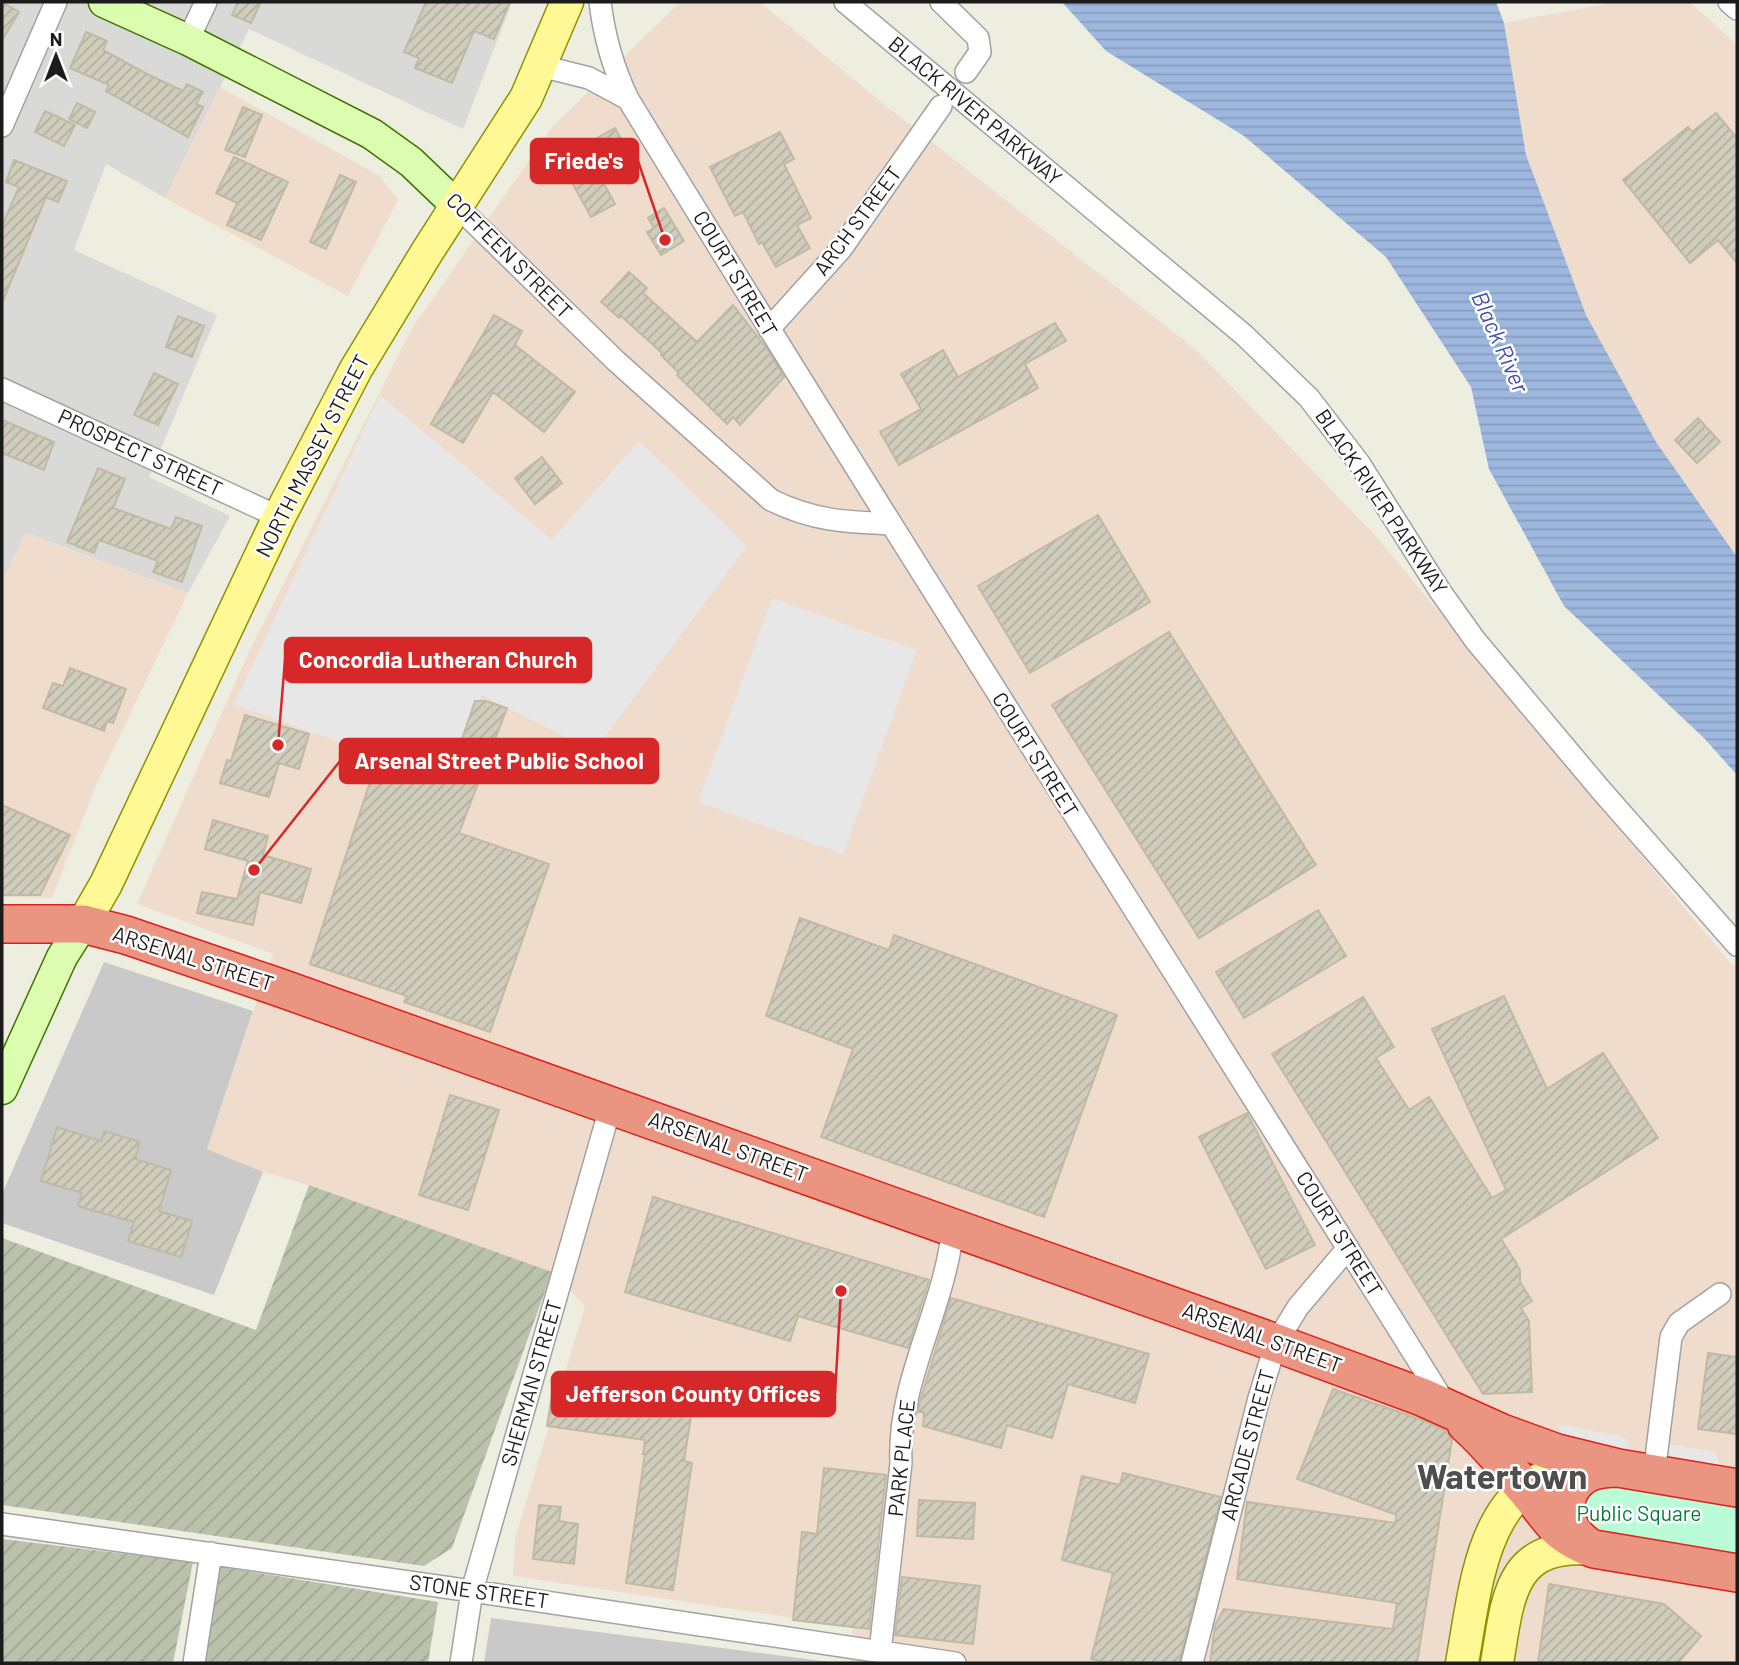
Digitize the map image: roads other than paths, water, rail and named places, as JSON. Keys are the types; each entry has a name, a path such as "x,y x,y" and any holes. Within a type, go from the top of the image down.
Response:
{"highway":[{"name":"ARSENAL STREET","path":"2,924 83,924 126,935 953,1226 1447,1407"},
{"path":"1447,1407 1531,1444 1618,1468 1737,1488"},
{"path":"1447,1407 1470,1427 1525,1489 1548,1520 1576,1542 1594,1549 1737,1573"},
{"path":"1594,1549 1573,1534 1567,1522 1567,1496 1573,1486 1592,1471 1618,1468"}],"main road":[{"name":"COFFEEN STREET","path":"104,2 188,40 372,134 411,162 457,205"},
{"name":"NORTH MASSEY STREET","path":"83,924 106,884 279,517 356,369 526,98 567,2"},
{"path":"2,1088 57,968 83,924"},
{"path":"1462,1663 1477,1581 1488,1539 1506,1508 1525,1489 1562,1471 1590,1467 1618,1468"},
{"path":"1497,1663 1508,1598 1515,1581 1539,1556 1544,1545 1548,1520"},
{"path":"1539,1556 1555,1549 1594,1549"}],"street":[{"path":"2,126 56,2"},
{"path":"188,40 206,2"},
{"name":"COURT STREET","path":"600,2 618,79 628,99 1036,758 1179,978 1447,1407"},
{"name":"BLACK RIVER PARKWAY","path":"845,2 1244,335 1309,398 1359,463 1440,591 1475,640 1600,789 1737,945"},
{"path":"941,2 978,38 980,52 966,72"},
{"path":"1729,2 1737,9"},
{"path":"541,66 589,78 628,99"},
{"name":"ARCH STREET","path":"769,329 841,249 941,106"},
{"name":"COFFEEN STREET","path":"457,205 616,361 771,500 798,513 843,522 891,524"},
{"name":"PROSPECT STREET","path":"2,389 279,517"},
{"name":"SHERMAN STREET","path":"461,1663 472,1591 611,1105"},
{"name":"PARK PLACE","path":"880,1652 901,1463 900,1436 911,1381 950,1255 953,1226"},
{"name":"ARCADE STREET","path":"1192,1663 1259,1398 1276,1343 1298,1307 1348,1248"},
{"path":"1654,1474 1671,1337 1679,1323 1720,1294"},
{"name":"STONE STREET","path":"2,1524 955,1663"},
{"path":"194,1663 211,1553"}],"water":[{"name":"Black River","path":"1062,2 1496,2 1504,23 1526,155 1586,315 1656,442 1737,557 1737,775 1704,738 1564,606 1489,469 1471,387 1386,257 1244,136 1106,51"}],"place":[{"name":"Friede's","path":"665,240"},
{"name":"Concordia Lutheran Church","path":"278,745"},
{"name":"Arsenal Street Public School","path":"254,870"},
{"name":"Jefferson County Offices","path":"841,1291"}],"district":[{"name":"Watertown","path":"1502,1477"}],"park label":[{"name":"Public Square","path":"1639,1514"}]}
